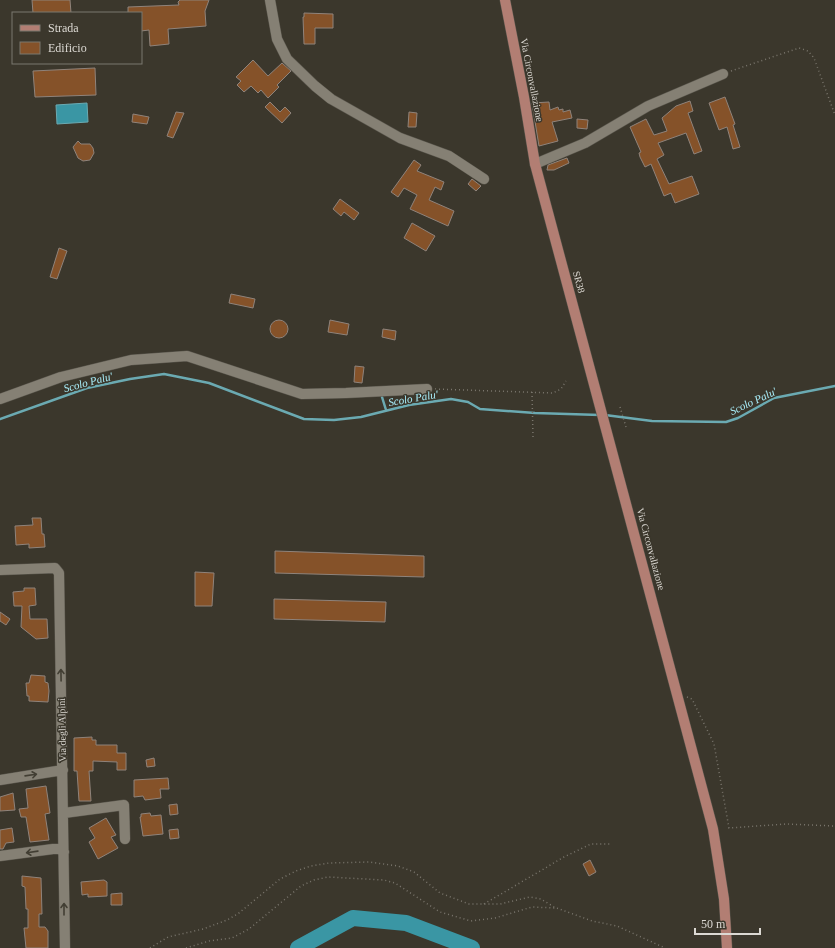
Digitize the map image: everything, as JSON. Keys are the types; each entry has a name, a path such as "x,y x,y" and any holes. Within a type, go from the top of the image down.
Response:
{"main road":[{"name":"Via Circonvallazione","path":"504,0 524,97 535,164"},
{"name":"SR38","path":"535,164 600,406"},
{"name":"Via Circonvallazione","path":"600,406 713,829 724,899 727,948"}],"street":[{"path":"270,0 277,39 287,59 315,86 331,99 400,138 449,156 484,179"},
{"path":"535,164 585,143 648,106 723,74"},
{"path":"0,399 61,377 131,360 187,356 302,394 427,389"},
{"name":"Via degli Alpini","path":"0,570 55,568 59,573 65,948"},
{"path":"0,780 63,770"},
{"path":"64,812 124,805 125,839"},
{"path":"0,856 53,849 59,849 64,852"}],"path":[{"path":"723,74 799,48 808,51 814,58 835,115"},
{"path":"427,389 553,393 561,389 566,381"},
{"path":"532,392 533,437"},
{"path":"620,407 626,427"},
{"path":"679,699 686,697 692,699 714,744 729,828 786,824 835,826"},
{"path":"483,905 564,857 591,844 612,844"},
{"path":"150,948 168,937 203,929 227,920 239,913 280,879 311,866 329,862 369,862 398,866 414,872 440,894 469,904 500,904 530,897 541,899 557,908 592,921 617,926 665,948"},
{"path":"186,948 209,941 232,938 249,929 301,886 314,880 328,877 384,880 395,883 440,912 471,921 495,918 532,906 557,908"}],"water":[{"path":"87,103 88,122 57,124 56,105"}],"building":[{"path":"32,0 70,0 71,12 33,12"},
{"path":"180,0 209,0 205,11 206,26 168,29 169,44 150,46 149,30 142,31 142,12 128,12 128,7 179,5 178,2"},
{"path":"304,13 333,14 333,28 315,28 315,44 304,44"},
{"path":"253,60 268,76 282,63 291,71 277,85 279,87 268,98 261,90 258,93 251,86 244,92 237,85 241,81 236,77"},
{"path":"95,68 96,95 35,97 33,71"},
{"path":"725,97 735,124 733,125 740,147 733,149 727,127 719,130 709,103"},
{"path":"690,101 693,111 688,113 702,151 694,154 686,133 658,143 664,155 657,159 669,184 692,176 699,194 675,203 671,193 664,196 651,164 645,167 640,157 639,153 641,152 630,127 646,119 654,135 667,131 662,118 676,106"},
{"path":"270,102 280,112 285,107 291,113 282,123 265,107"},
{"path":"549,102 550,110 558,107 559,110 563,109 563,112 570,110 572,118 552,122 558,141 539,146 532,103"},
{"path":"176,112 184,113 173,138 167,136"},
{"path":"409,112 417,113 416,127 408,127"},
{"path":"133,114 149,117 147,124 132,122"},
{"path":"577,119 588,120 587,129 577,128"},
{"path":"78,141 81,144 90,144 93,148 94,153 90,160 83,161 78,158 73,147"},
{"path":"567,158 569,163 554,170 547,170 548,165"},
{"path":"414,160 421,165 417,171 444,182 441,190 435,187 429,200 454,211 448,226 410,209 417,195 404,188 398,197 391,192"},
{"path":"472,179 481,186 476,191 468,184"},
{"path":"340,199 359,213 354,220 344,212 341,216 333,209"},
{"path":"412,223 435,236 426,251 404,238"},
{"path":"59,248 67,251 57,279 50,277"},
{"path":"231,294 255,299 253,308 229,303"},
{"path":"279,320 285,323 288,329 285,335 279,338 273,335 270,329 273,323"},
{"path":"330,320 349,324 347,335 328,332"},
{"path":"383,329 396,331 395,340 382,337"},
{"path":"355,366 364,367 362,383 354,382"},
{"path":"32,518 41,518 45,547 29,548 29,544 16,545 15,526 33,525"},
{"path":"275,551 424,556 424,577 275,573"},
{"path":"195,572 214,573 212,606 195,606"},
{"path":"24,588 35,588 36,605 29,606 30,619 47,619 48,638 36,639 21,627 22,606 14,606 13,592 24,591"},
{"path":"274,599 386,602 385,622 274,619"},
{"path":"0,612 10,619 6,625 0,621"},
{"path":"31,675 45,676 45,682 48,683 49,691 48,702 29,701 26,683 29,683"},
{"path":"92,737 92,740 96,740 96,745 117,745 117,753 126,753 126,770 117,770 117,762 93,761 93,771 89,771 91,801 79,801 77,771 74,771 74,738"},
{"path":"154,758 155,766 147,767 146,760"},
{"path":"168,778 169,789 160,789 161,798 145,800 143,796 134,797 134,780"},
{"path":"46,786 50,813 45,814 49,840 30,842 26,817 21,817 19,809 28,808 26,789"},
{"path":"13,793 15,810 0,811 0,797"},
{"path":"177,804 178,814 170,815 169,805"},
{"path":"150,813 151,816 161,815 163,834 143,836 140,817 141,814"},
{"path":"106,818 116,835 111,837 118,848 98,859 89,842 95,838 89,828"},
{"path":"12,828 14,842 6,843 3,849 0,849 0,830"},
{"path":"178,829 179,838 170,839 169,830"},
{"path":"590,860 596,872 589,876 583,864"},
{"path":"22,876 41,878 42,914 39,914 39,927 45,927 48,931 48,948 26,948 24,928 28,928 28,909 26,909 25,887 22,886"},
{"path":"104,880 107,882 107,896 88,897 88,894 82,895 81,882"},
{"path":"122,893 122,905 111,905 111,894"}],"waterway":[{"name":"Scolo Palu'","path":"0,419 87,388 164,374 209,383 304,419 334,420 361,417 409,405 451,399 468,402 480,409 535,413 600,415"},
{"name":"Scolo Palu'","path":"605,415 652,421 726,422 738,418 774,398 835,386"},
{"path":"382,397 386,410"},
{"path":"298,948 353,918 406,923 472,948"}]}
